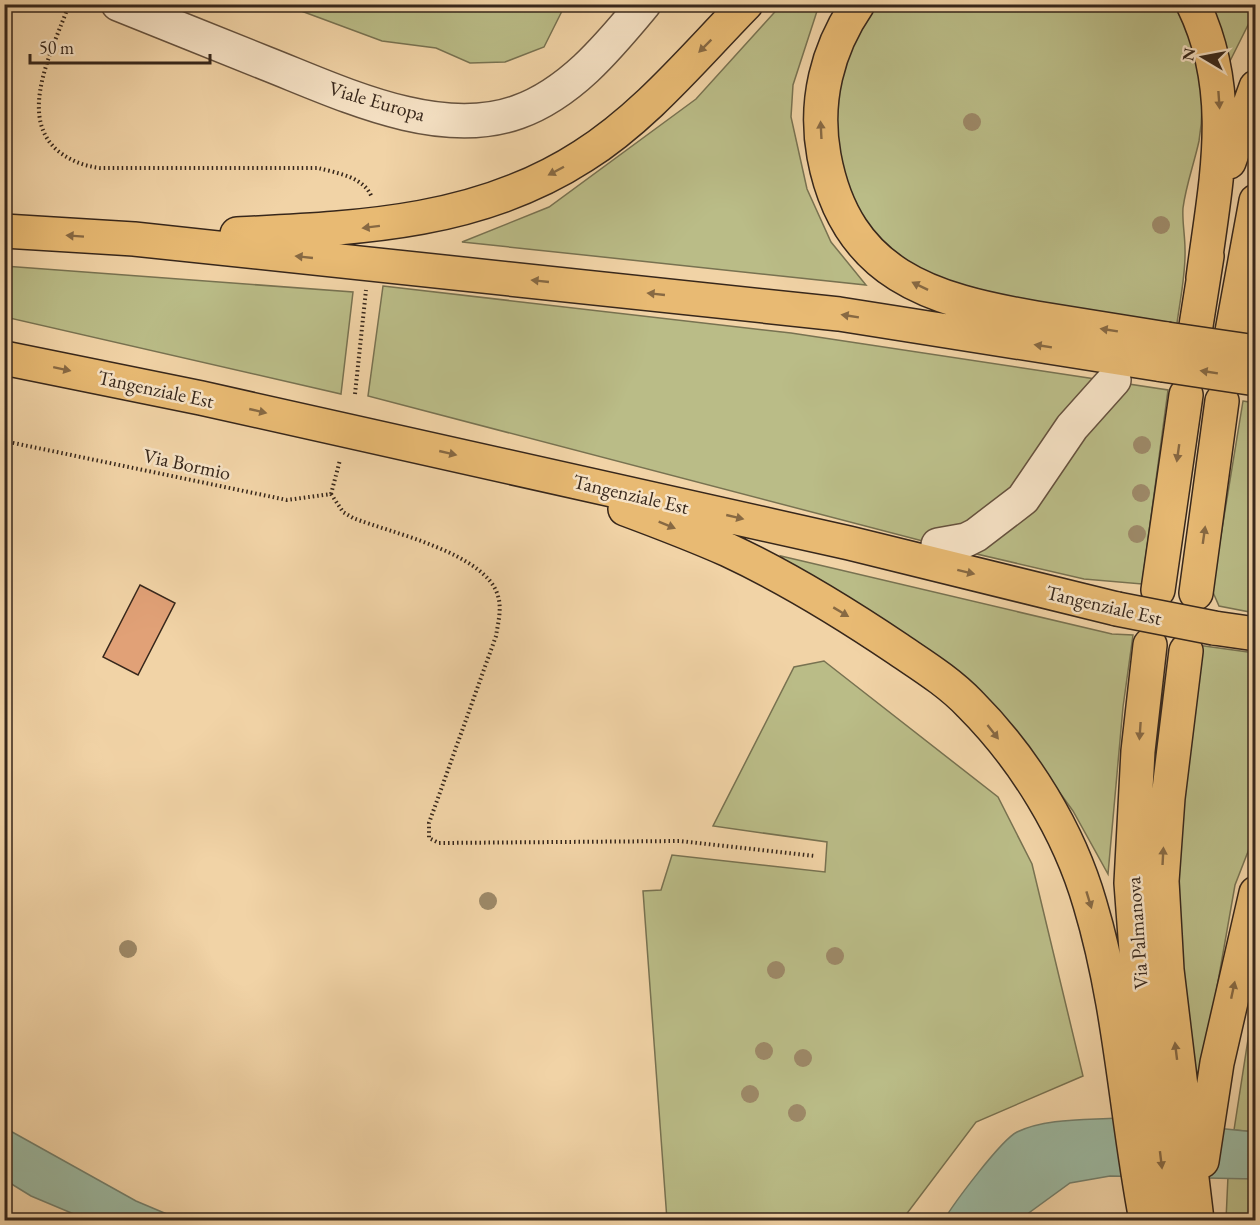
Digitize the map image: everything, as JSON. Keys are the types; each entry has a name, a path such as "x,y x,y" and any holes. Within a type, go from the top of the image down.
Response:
{"highway":[{"path":"134,239 361,228 441,214 494,199 583,156 616,132 746,4"},
{"path":"858,4 842,31 827,69 821,120 822,143 833,192 850,227 863,245 879,260 906,279 963,304 1175,345 1256,379"},
{"path":"1193,4 1212,49 1220,104 1220,141 1203,278"},
{"path":"1175,345 1203,278 1228,166 1256,87"},
{"path":"4,231 134,239 839,314 1175,345 1243,344 1256,201"},
{"name":"Tangenziale Est","path":"4,358 535,472 849,543 1117,609 1256,634"},
{"path":"1158,590 1186,395"},
{"path":"1196,593 1222,401"},
{"path":"535,472 707,542 771,572 868,628 927,668 970,704 1034,786 1068,845 1080,872 1102,954 1168,1109 1160,1215"},
{"name":"Via Palmanova","path":"1150,645 1137,763 1131,883 1136,950 1168,1109"},
{"name":"Via Palmanova","path":"1160,1215 1168,1109 1167,970 1162,881 1168,798 1186,651"},
{"path":"1160,1215 1135,1165 1168,1109 1256,893"}],"street":[{"name":"Viale Europa","path":"118,4 362,100 414,114 467,122 518,112 544,100 572,81 603,51 644,4"},
{"path":"1243,344 1256,300"},
{"path":"938,545 966,540 976,535 1023,499 1063,438 1114,380"}],"path":[{"path":"69,4 42,83 38,104 42,133 68,158 88,167 100,168 318,168 345,175 363,184 370,192 374,204"},
{"path":"355,394 366,286"},
{"name":"Via Bormio","path":"4,441 287,500 299,501 331,494"},
{"path":"340,460 331,494 343,512 353,518 458,556 485,575 498,595 500,606 496,636 429,822 429,838 440,843 680,841 815,856"}],"green space":[{"path":"782,4 819,5 793,85 791,117 807,189 831,242 866,285 462,242 549,207 696,99"},
{"path":"285,5 565,5 544,47 505,62 470,63 436,48 382,41"},
{"path":"867,5 1174,5 1195,53 1202,106 1199,141 1183,208 1185,259 1176,331 974,293 907,268 859,220 829,134 854,26"},
{"path":"1205,5 1255,5 1255,11 1229,63"},
{"path":"4,266 353,292 341,394 5,317"},
{"path":"383,286 791,333 1168,390 1142,584 1084,579 938,545 368,396"},
{"path":"1243,401 1255,403 1255,613 1219,606 1212,590"},
{"path":"781,556 1112,634 1133,635 1123,707 1108,874 1073,811 1024,743 794,572"},
{"path":"1197,645 1255,653 1256,831 1235,885 1201,1078 1196,1078 1179,947 1175,894"},
{"path":"824,661 998,797 1032,864 1083,1076 976,1122 902,1220 667,1220 643,891 661,890 672,855 825,872 827,842 713,826 794,667"},
{"path":"1255,994 1253,1101 1255,1101 1255,1132 1234,1130"},
{"path":"1228,1176 1255,1179 1255,1220 1226,1220"}],"shaded area":[{"path":"1117,1118 1255,1132 1255,1179 1110,1176 1070,1183 1019,1220 944,1220 990,1159 1017,1132 1028,1127 1053,1122"},
{"path":"5,1128 136,1201 181,1220 88,1220 31,1196 5,1180"}],"building":[{"path":"140,585 175,603 138,675 103,657"}]}
